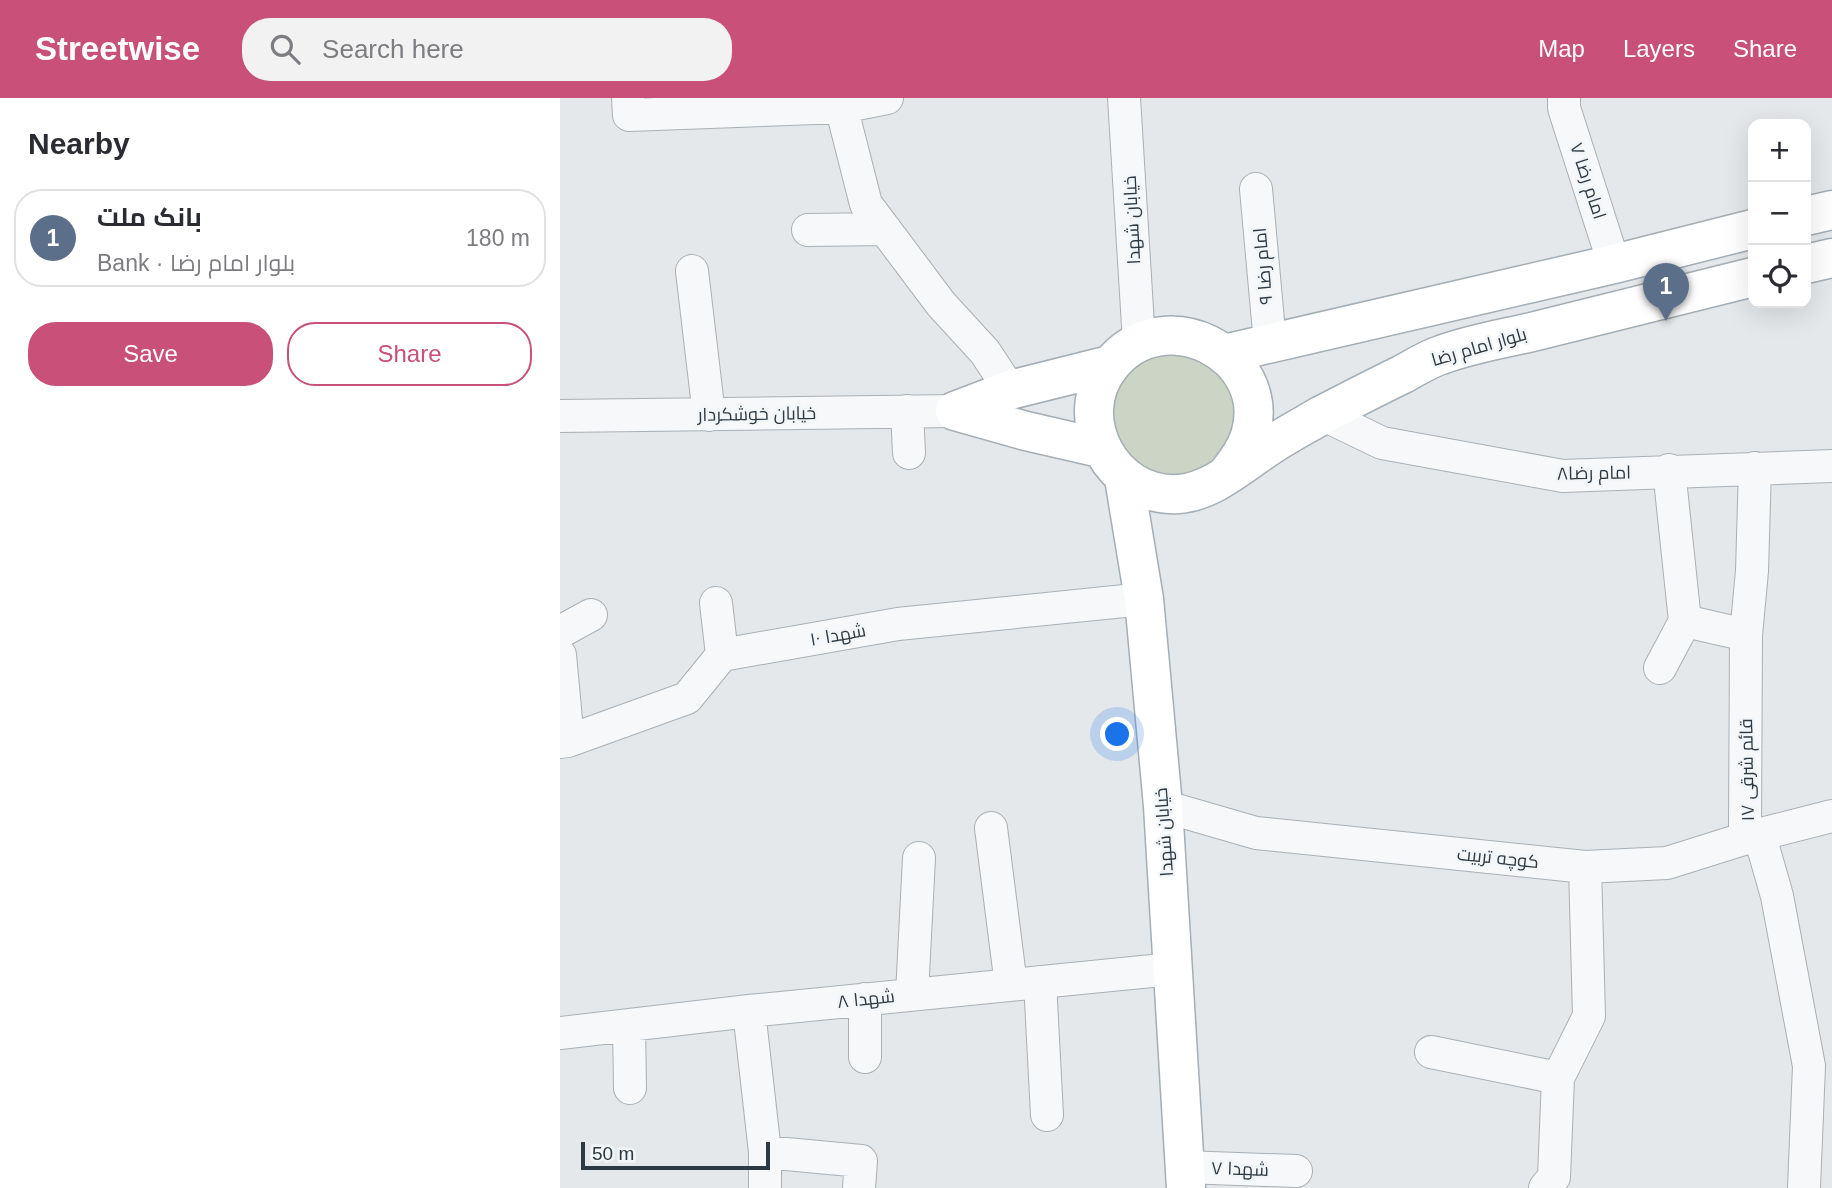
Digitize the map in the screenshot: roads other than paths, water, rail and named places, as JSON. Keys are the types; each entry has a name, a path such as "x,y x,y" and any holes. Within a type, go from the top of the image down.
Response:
{"main road":[{"path":"1811,215 1832,209"},
{"path":"1224,354 1748,230"},
{"path":"1811,263 1832,258"},
{"name":"بلوار امام رضا","path":"1228,473 1283,437 1441,355 1748,278"},
{"path":"955,411 1174,335 1192,337 1224,354 1239,370 1249,390 1253,412 1250,435 1242,455 1228,473 1213,484 1177,494 1149,490 1124,478 1100,448 1093,420 1097,391 1125,354"},
{"path":"955,411 1100,448"},
{"name":"خیابان شهدا","path":"1124,478 1144,599 1163,806 1185,1177"}],"street":[{"path":"628,98 629,115 887,98"},
{"name":"خیابان شهدا","path":"1124,98 1125,354"},
{"name":"امام رضا ۷","path":"1564,98 1564,108 1614,264"},
{"path":"840,102 866,204 941,304 985,352 1010,390"},
{"name":"امام رضا ۹","path":"1256,189 1270,343"},
{"path":"808,230 885,229"},
{"path":"692,271 709,415"},
{"path":"907,411 909,453"},
{"name":"خیابان خوشکردار","path":"560,416 955,411"},
{"name":"۸امام رضا","path":"1324,415 1382,443 1563,476 1832,466"},
{"name":"قائم شرقی ۱۷","path":"1755,468 1752,571 1746,635 1745,828 1763,847 1777,895 1819,1109 1804,1188"},
{"path":"1660,668 1685,621 1669,470"},
{"name":"شهدا ۱۰","path":"722,655 898,624 1144,599"},
{"path":"560,655 564,742 687,698 722,655 716,603"},
{"path":"560,632 591,615"},
{"path":"1685,621 1746,635"},
{"name":"کوچه تربیت","path":"1163,806 1256,833 1585,867 1667,863 1753,836 1832,816"},
{"path":"991,828 1025,984 1047,1115"},
{"path":"912,995 919,858"},
{"path":"1545,1188 1555,1177 1558,1078 1589,1016 1585,867"},
{"name":"شهدا ۸","path":"560,1033 865,999 1172,970"},
{"path":"865,999 866,1057"},
{"path":"749,1011 765,1152 765,1188"},
{"path":"629,1025 630,1088"},
{"path":"1432,1052 1558,1078"},
{"path":"765,1152 861,1161 859,1188"},
{"name":"شهدا ۷","path":"1185,1177 1296,1171"}],"place":[{"name":"بانک ملت","path":"1666,321"}]}
